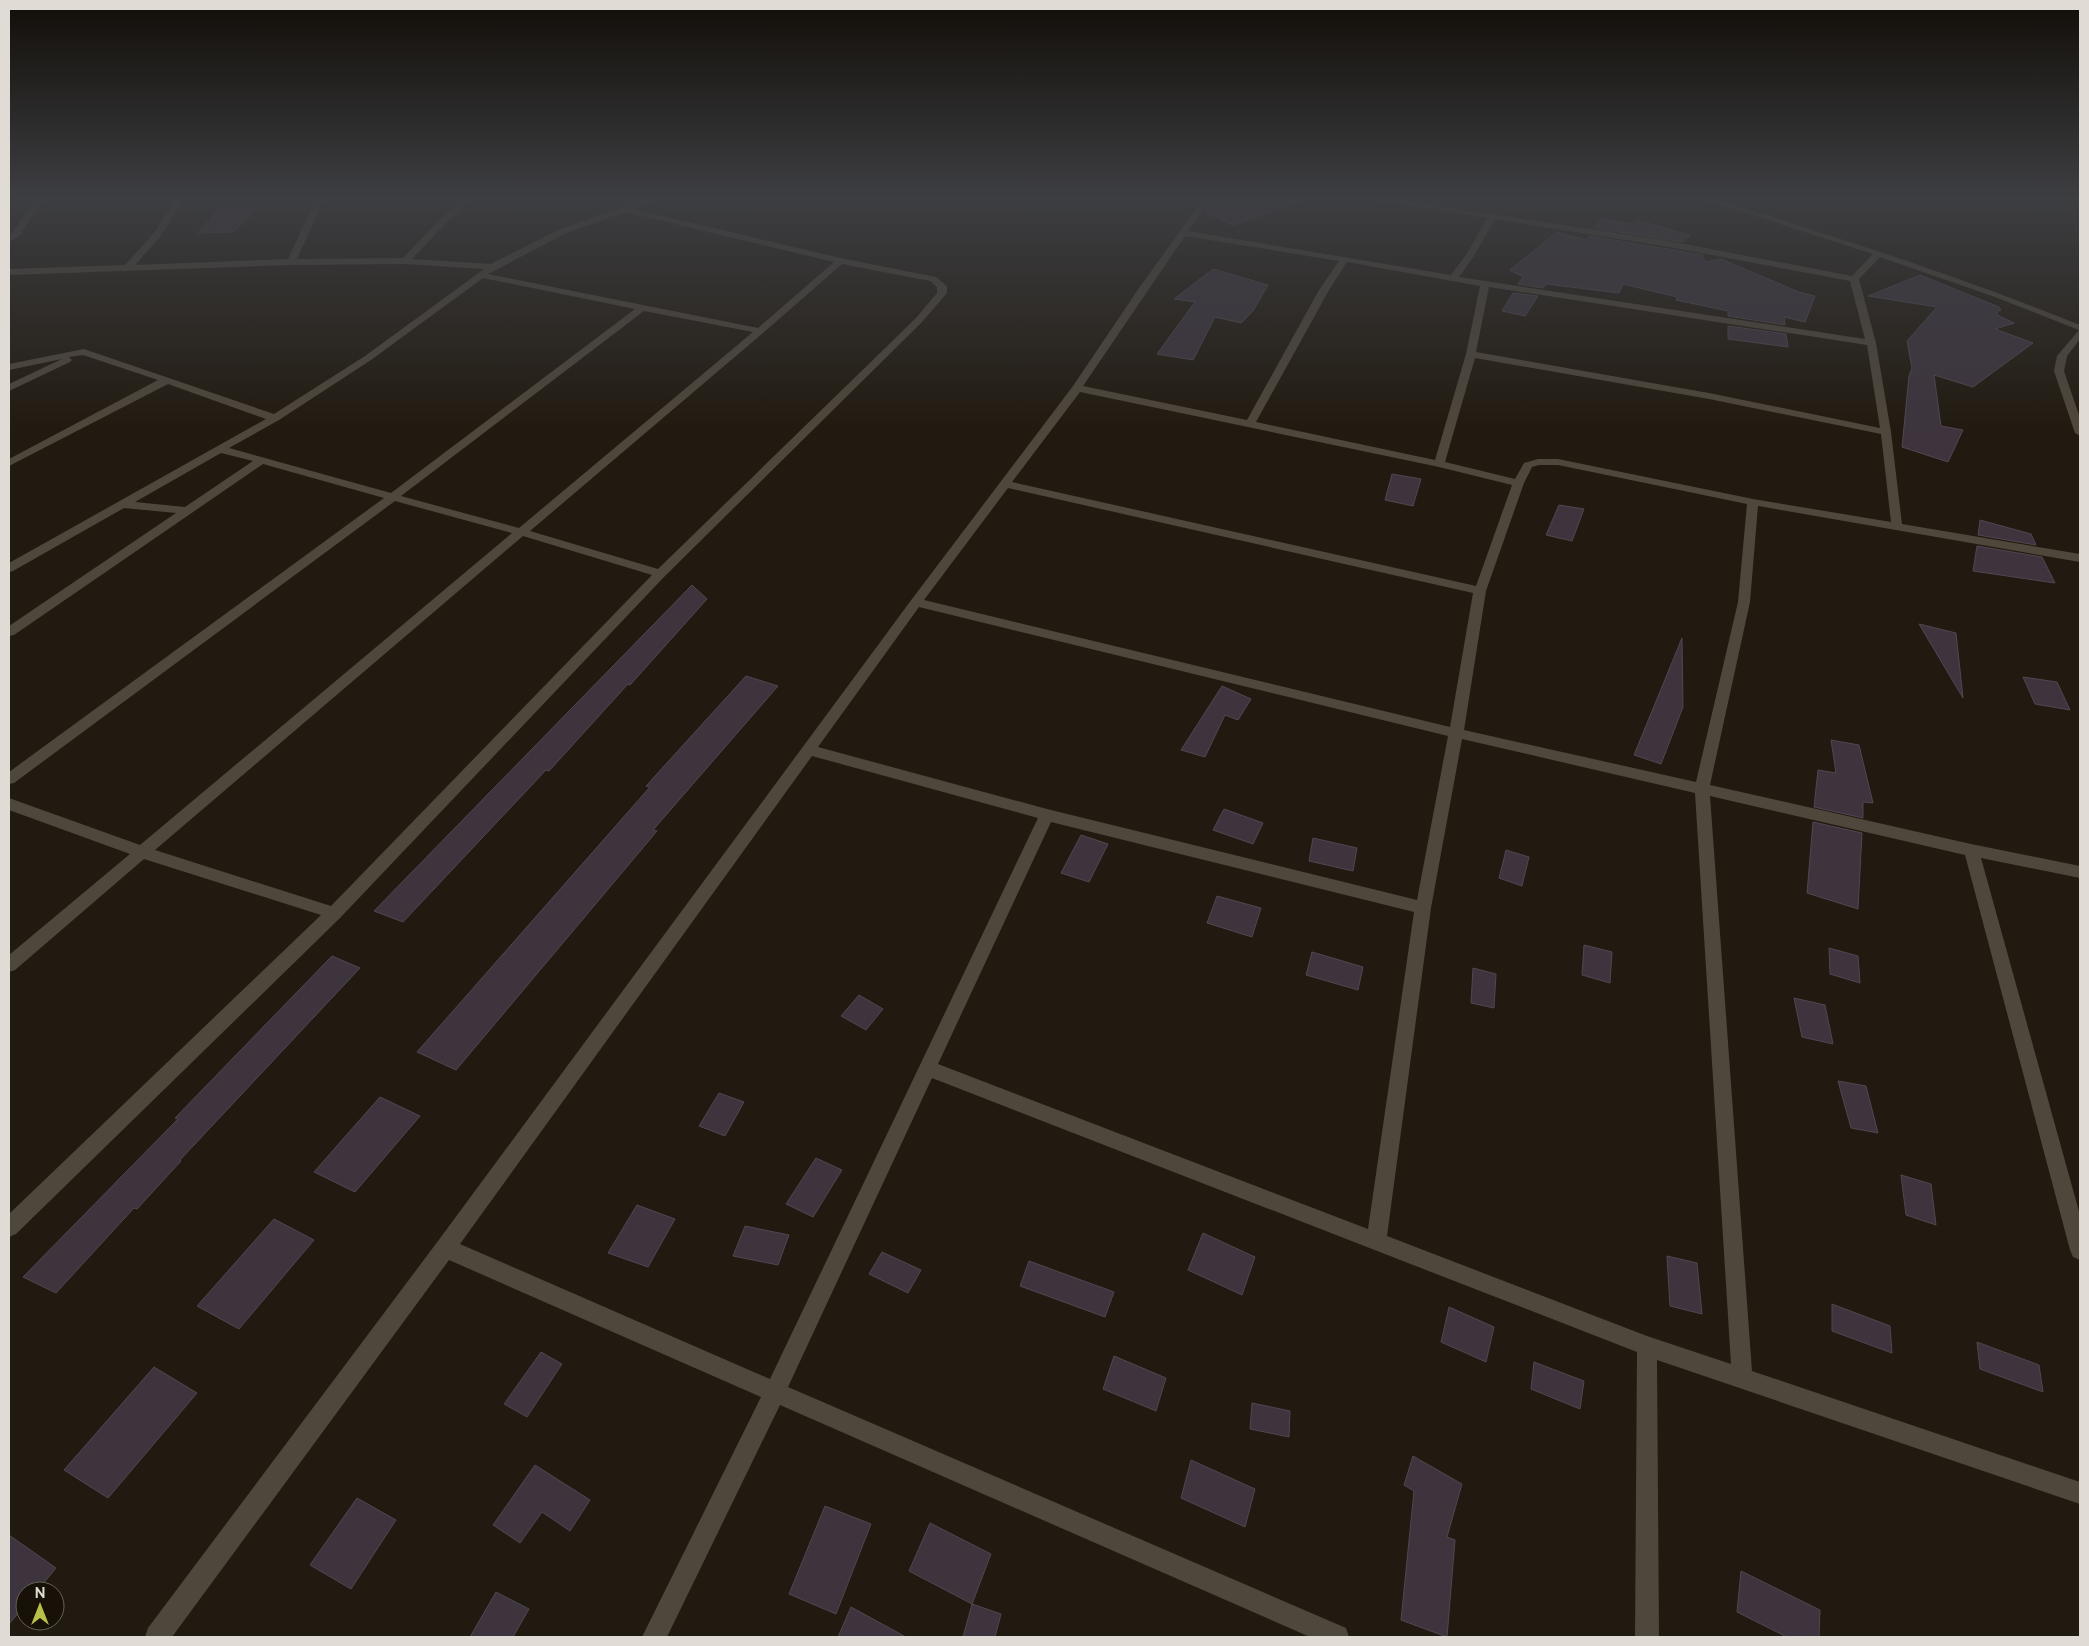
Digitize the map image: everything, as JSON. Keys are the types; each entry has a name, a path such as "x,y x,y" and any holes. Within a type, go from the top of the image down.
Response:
{"street":[{"path":"9,568 275,418 368,358 480,276"},
{"path":"485,276 760,331"},
{"path":"9,965 823,276"},
{"path":"9,1228 334,913 660,574 919,320 942,294 942,286 933,279 917,276"},
{"path":"157,1637 445,1248 810,750 916,602 1077,388 1153,276"},
{"path":"1250,424 1334,276"},
{"path":"1441,276 1870,343"},
{"path":"1832,276 1854,280"},
{"path":"1854,280 1858,276"},
{"path":"1942,276 1998,295 2080,328"},
{"path":"1854,280 1870,343 1886,432 1897,527"},
{"path":"1440,464 1471,354 1484,284"},
{"path":"9,779 391,498 642,308"},
{"path":"2080,333 2062,356 2059,371 2080,433"},
{"path":"9,368 42,359 84,352 275,418"},
{"path":"9,388 84,352"},
{"path":"1471,354 1728,400 1886,432"},
{"path":"9,464 167,380"},
{"path":"1077,388 1440,464 1518,483"},
{"path":"220,449 391,498 521,532 660,574"},
{"path":"9,632 260,460"},
{"path":"1376,1242 1423,908 1480,592 1518,483 1528,465 1538,462 1558,462 1753,502 2080,558"},
{"path":"1005,484 1480,592"},
{"path":"1742,1377 1702,789 1744,602 1753,502"},
{"path":"122,504 186,511"},
{"path":"916,602 1456,733 1971,850 2080,872"},
{"path":"810,750 1047,815 1423,908"},
{"path":"9,804 142,852 334,913"},
{"path":"654,1637 774,1393 1047,815"},
{"path":"1971,850 2080,1250"},
{"path":"926,1068 1647,1346 2080,1493"},
{"path":"445,1248 1337,1637"},
{"path":"1647,1346 1647,1637"}],"building":[{"path":"1204,276 1236,276 1268,285 1253,311 1241,323 1215,317 1193,360 1157,354 1195,302 1174,299"},
{"path":"1521,276 1761,276 1799,292 1815,296 1805,322 1784,317 1785,325 1728,316 1728,311 1676,300 1677,297 1623,284 1619,293 1546,284 1543,288 1518,284 1523,277"},
{"path":"1922,276 1999,307 2001,310 1998,311 1997,315 2014,323 1995,329 2033,343 1973,387 1934,375 1941,426 1963,430 1948,462 1902,447 1909,376 1912,368 1907,341 1937,307 1868,296"},
{"path":"1513,293 1538,296 1525,316 1502,311"},
{"path":"1728,326 1786,334 1788,347 1728,339"},
{"path":"1392,474 1421,479 1413,506 1385,500"},
{"path":"1559,505 1584,509 1572,541 1546,535"},
{"path":"1980,520 2031,534 2036,545 1978,535"},
{"path":"1977,546 2042,557 2055,583 1973,571"},
{"path":"692,585 707,599 630,685 628,684 549,771 546,770 403,922 374,911"},
{"path":"1919,624 1956,633 1963,698"},
{"path":"1682,638 1683,707 1661,764 1634,755"},
{"path":"746,676 778,686 653,830 657,831 456,1070 417,1052 650,787 646,786"},
{"path":"2023,677 2057,682 2070,710 2035,704"},
{"path":"1222,686 1251,699 1238,720 1225,715 1205,757 1181,750"},
{"path":"1831,740 1859,745 1873,803 1863,802 1863,818 1814,807 1818,770 1836,773"},
{"path":"1224,809 1263,823 1253,844 1213,830"},
{"path":"1813,822 1862,833 1858,909 1807,893"},
{"path":"1081,835 1108,844 1089,882 1061,873"},
{"path":"1313,838 1357,848 1353,871 1309,861"},
{"path":"1506,850 1529,857 1522,886 1499,878"},
{"path":"1217,896 1261,908 1252,937 1207,923"},
{"path":"1584,945 1612,952 1610,983 1582,975"},
{"path":"1829,948 1858,956 1860,983 1830,974"},
{"path":"1312,952 1363,967 1358,990 1306,975"},
{"path":"332,956 360,968 180,1160 137,1209 134,1208 56,1293 23,1277 178,1119 175,1118"},
{"path":"1473,968 1496,974 1494,1008 1471,1003"},
{"path":"859,995 883,1009 866,1030 841,1016"},
{"path":"1794,998 1825,1005 1833,1044 1802,1037"},
{"path":"1838,1081 1866,1086 1878,1133 1851,1128"},
{"path":"719,1093 744,1102 725,1136 699,1126"},
{"path":"380,1097 420,1116 355,1192 314,1172"},
{"path":"816,1158 842,1170 813,1217 786,1204"},
{"path":"1901,1175 1931,1184 1936,1225 1906,1215"},
{"path":"637,1205 675,1219 648,1267 608,1253"},
{"path":"274,1219 314,1240 239,1329 197,1306"},
{"path":"745,1226 789,1235 778,1265 733,1256"},
{"path":"1203,1233 1255,1257 1242,1295 1188,1270"},
{"path":"882,1252 921,1270 908,1293 869,1274"},
{"path":"1667,1256 1697,1263 1702,1314 1670,1306"},
{"path":"1029,1261 1114,1292 1105,1317 1020,1286"},
{"path":"1832,1304 1890,1326 1892,1353 1832,1331"},
{"path":"1449,1307 1494,1327 1486,1362 1441,1342"},
{"path":"1977,1342 2039,1365 2043,1392 1980,1369"},
{"path":"541,1352 562,1364 527,1417 504,1404"},
{"path":"1114,1356 1166,1378 1156,1411 1103,1389"},
{"path":"1534,1362 1584,1381 1580,1409 1531,1389"},
{"path":"154,1367 197,1393 108,1498 64,1470"},
{"path":"1252,1403 1290,1411 1289,1437 1250,1429"},
{"path":"1413,1456 1462,1484 1447,1537 1455,1540 1447,1637 1401,1620 1414,1491 1404,1485"},
{"path":"1191,1460 1255,1489 1245,1527 1181,1498"},
{"path":"535,1465 590,1500 570,1531 542,1512 520,1543 493,1525"},
{"path":"357,1498 396,1520 351,1589 310,1565"},
{"path":"825,1506 871,1524 836,1614 789,1594"},
{"path":"930,1523 991,1554 972,1604 909,1571"},
{"path":"9,1535 56,1568 45,1581 15,1581 15,1617 9,1624"},
{"path":"1741,1571 1820,1610 1819,1637 1787,1637 1737,1612"},
{"path":"496,1592 529,1609 513,1637 470,1637"},
{"path":"972,1604 1001,1614 995,1637 963,1637"},
{"path":"851,1607 906,1637 838,1637"}]}
